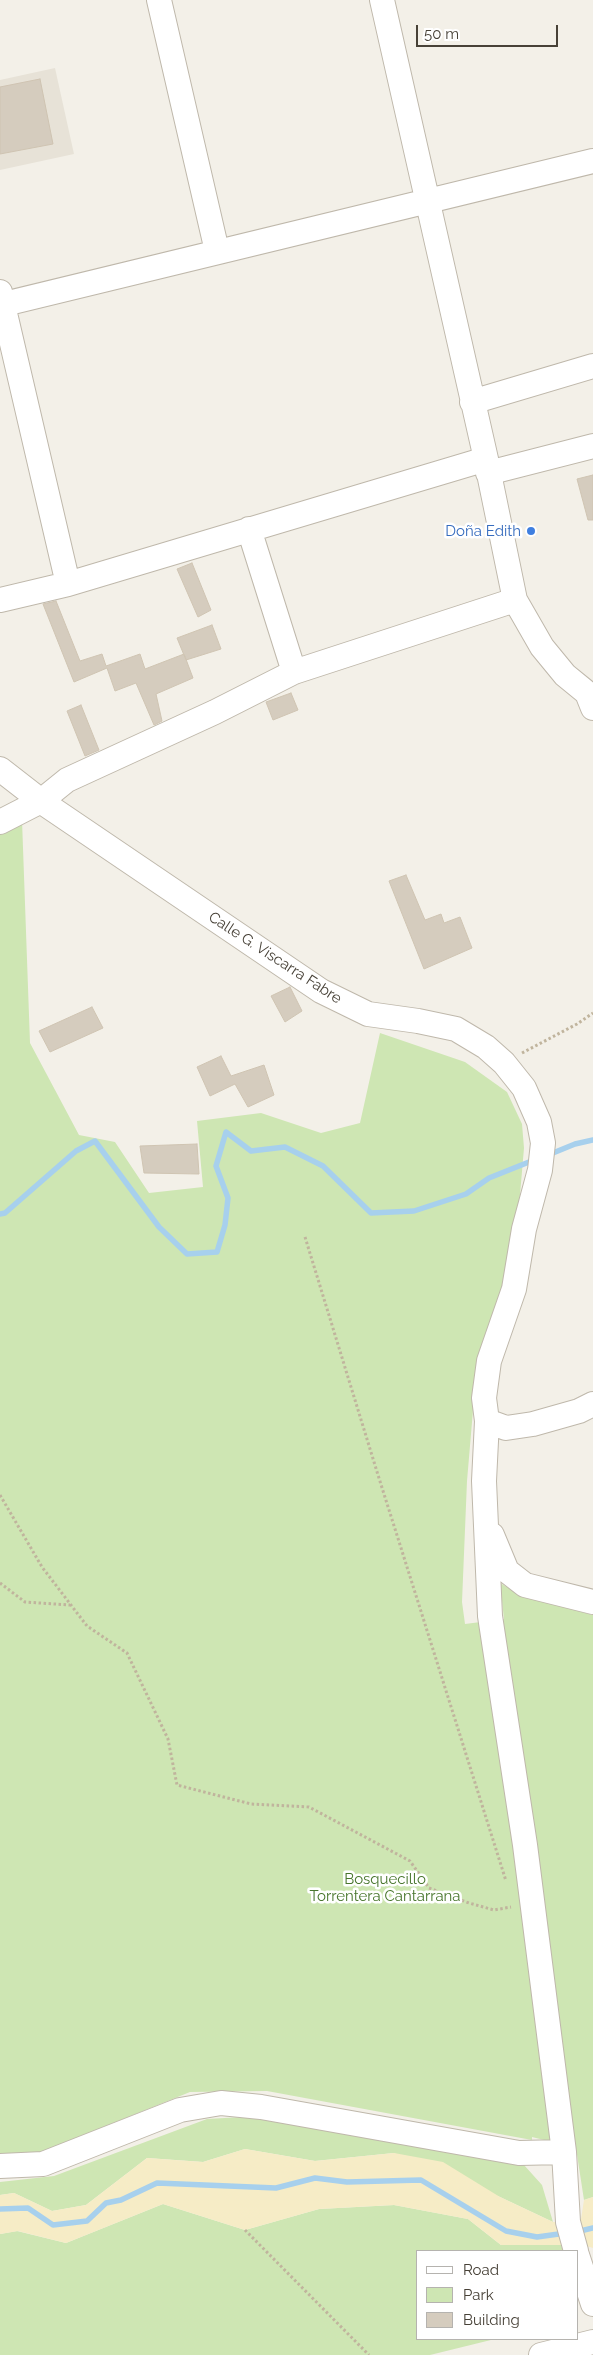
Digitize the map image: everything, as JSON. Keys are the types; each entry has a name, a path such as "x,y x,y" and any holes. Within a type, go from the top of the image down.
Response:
{"street":[{"path":"159,0 217,251"},
{"path":"382,0 487,466 515,600 542,648 566,675 587,693 593,708"},
{"path":"68,584 1,301 427,202 593,161"},
{"path":"472,402 593,366"},
{"path":"0,600 68,584 249,529 487,466 593,446"},
{"path":"249,529 294,672"},
{"path":"0,822 41,801 67,780 215,712 294,672 515,600"},
{"name":"Calle G. Viscarra Fabre","path":"0,770 41,801 321,991 368,1014 418,1021 456,1030 486,1047 504,1062 524,1088 539,1122 542,1143 540,1170 524,1229 514,1289 489,1362 484,1398 487,1421 484,1481"},
{"path":"487,1421 506,1428 533,1424 579,1411 593,1404"},
{"path":"484,1481 493,1537 507,1570 525,1584 593,1602"},
{"path":"484,1481 490,1616 525,1845 564,2152 573,2243"},
{"path":"0,2166 43,2164 180,2110 221,2103 260,2106 519,2153 564,2152"},
{"path":"578,2258 593,2304"},
{"path":"541,2355 593,2342"}],"path":[{"path":"504,1062 577,1024 593,1013"},
{"path":"306,1237 378,1475 509,1888"},
{"path":"0,1495 42,1567 87,1626 128,1653 168,1739 177,1785 251,1804 309,1807 410,1861 429,1888 494,1910 515,1907 512,1898"},
{"path":"0,1582 25,1602 70,1605"},
{"path":"245,2230 369,2355"}],"shaded area":[{"path":"55,68 74,154 0,170 0,80"}],"green space":[{"name":"Bosquecillo Torrentera Cantarrana","path":"22,820 30,1043 79,1135 115,1142 149,1193 203,1187 197,1121 261,1113 321,1133 360,1123 380,1033 465,1062 507,1092 522,1124 524,1148 513,1277 475,1387 467,1481 462,1602 465,1624 504,1619 500,1583 519,1594 593,1615 593,2197 584,2200 576,2148 532,2137 532,2140 267,2091 190,2092 34,2155 0,2153 0,832"},
{"path":"260,2116 493,2157 524,2165 542,2185 553,2222 500,2197 394,2153 315,2161 245,2149 203,2162 147,2158 86,2205 52,2211 14,2193 0,2195 0,2182 54,2176 207,2119"},
{"path":"163,2204 245,2230 319,2209 394,2205 468,2219 501,2245 561,2245 563,2250 416,2250 416,2340 491,2340 430,2355 0,2355 0,2234 17,2231 66,2243"}],"sand":[{"path":"245,2149 315,2161 394,2153 443,2162 500,2197 553,2222 568,2222 581,2219 584,2200 593,2197 593,2248 573,2242 561,2245 501,2245 468,2219 394,2205 319,2209 245,2230 163,2204 66,2243 18,2231 0,2234 0,2195 14,2193 52,2211 86,2205 147,2158 203,2162"}],"building":[{"path":"40,79 53,144 0,154 0,87"},
{"path":"593,475 593,520 588,520 577,479"},
{"path":"192,563 211,610 198,617 177,569"},
{"path":"56,601 80,661 102,654 106,666 140,654 145,669 184,654 193,678 156,694 162,721 154,725 136,683 115,691 107,668 74,682 43,604"},
{"path":"212,625 221,649 186,660 177,638"},
{"path":"291,693 298,710 273,720 266,702"},
{"path":"81,705 99,750 85,756 67,711"},
{"path":"406,875 425,920 441,914 444,923 460,917 472,948 424,969 389,881"},
{"path":"290,987 302,1011 285,1022 271,996"},
{"path":"92,1007 103,1028 50,1052 39,1031"},
{"path":"221,1056 231,1076 264,1065 274,1095 248,1107 235,1084 210,1096 197,1067"},
{"path":"197,1144 199,1174 144,1173 140,1146"}],"waterway":[{"path":"0,1214 5,1213 76,1151 95,1141 159,1227 187,1254 217,1252 225,1225 228,1198 216,1166 226,1132 251,1151 285,1147 323,1166 371,1213 414,1211 466,1194 489,1178 534,1160"},
{"path":"548,1155 575,1144 593,1140"},
{"path":"0,2209 28,2208 53,2225 87,2221 106,2203 121,2200 157,2183 276,2188 315,2178 347,2182 421,2180 506,2231 537,2237 566,2233"},
{"path":"576,2232 593,2228"}],"place":[{"name":"Doña Edith","path":"531,531"}]}
